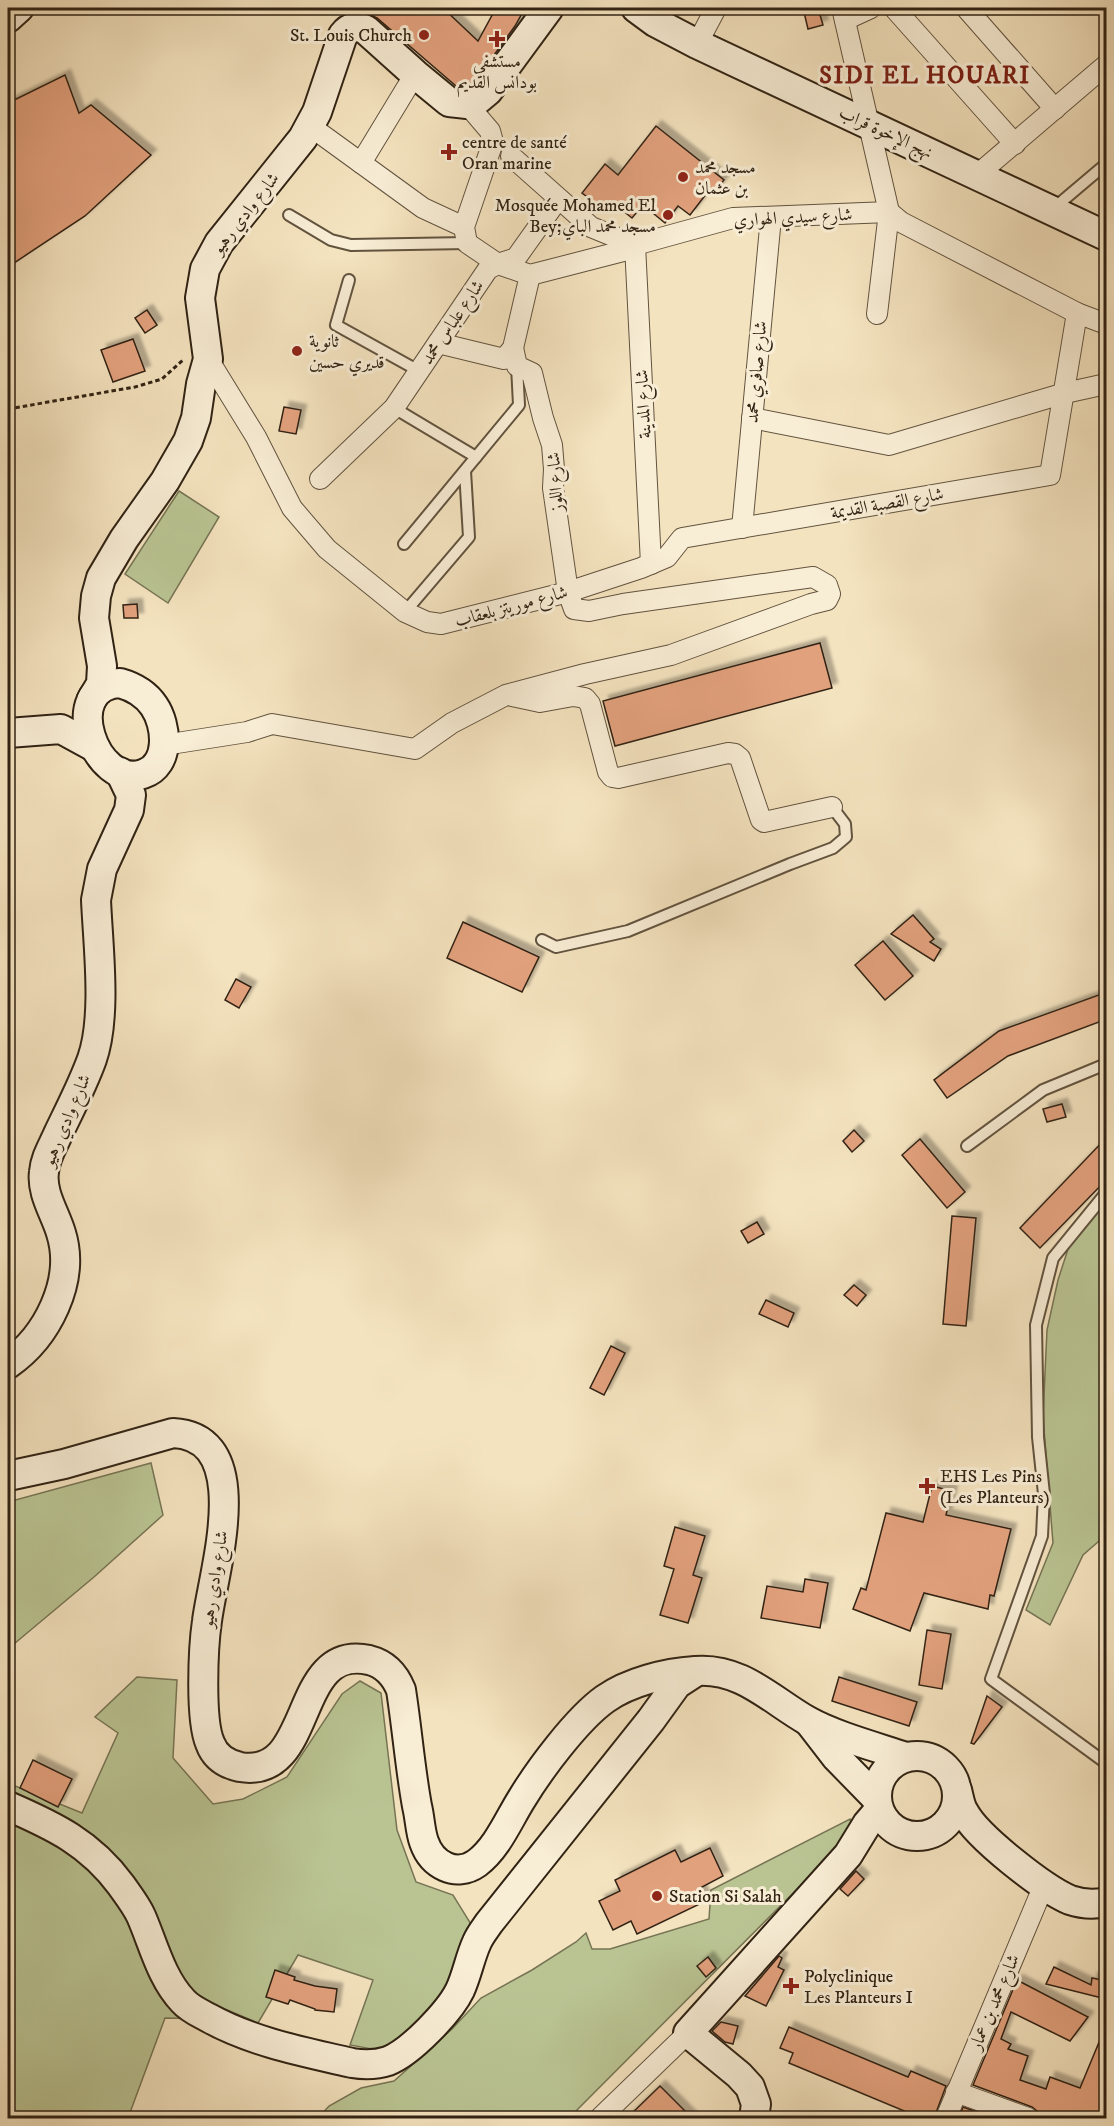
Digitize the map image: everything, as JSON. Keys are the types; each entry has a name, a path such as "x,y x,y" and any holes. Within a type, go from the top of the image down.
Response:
{"street":[{"path":"8,18 19,8"},
{"path":"362,163 415,74 449,102 466,104 476,101 488,91 549,8"},
{"name":"نهج الإخوة قراب","path":"636,8 655,22 697,44 1107,236"},
{"path":"697,44 716,8"},
{"path":"871,8 844,14 889,212 877,314"},
{"path":"894,8 1015,144"},
{"path":"966,8 1055,109"},
{"name":"شارع وادي رهيو","path":"92,701 101,684 102,666 94,618 96,596 101,578 110,561 165,481 188,441 196,418 207,349 200,298 205,269 211,255 296,150 310,126 346,31 356,27 366,30 415,74"},
{"path":"977,176 1107,65"},
{"path":"466,104 490,131 493,142 466,235"},
{"path":"310,126 423,208 466,235 498,264 530,275 515,357 504,359 438,342"},
{"path":"511,156 591,227 635,245"},
{"name":"شارع علباس محمد","path":"320,479 394,408 488,269 516,258 558,199"},
{"path":"889,212 900,222 1077,313 1107,324"},
{"name":"شارع سيدي الهواري","path":"530,275 623,251 635,245 733,218 889,212"},
{"name":"شارع صافري محمد","path":"742,528 771,217"},
{"name":"شارع المدينة","path":"635,245 651,564"},
{"name":"شارع القصبة القديمة","path":"651,564 667,557 682,538 1050,475 1077,313"},
{"name":"شارع موريتز بلعقاب","path":"207,349 292,508 327,549 405,612 427,622 441,624 568,592 651,564"},
{"name":"شارع اللوز","path":"515,357 532,373 552,445 553,488 568,592"},
{"path":"752,418 889,445 1065,393 1107,384"},
{"path":"160,755 162,723 153,704 138,690 120,683 104,687 92,701 88,722 94,747 103,759 127,775 143,774 160,755 272,724 415,749 452,723 506,695 671,655 827,600 830,594 827,585 813,577 623,604 589,611 574,609 568,592"},
{"path":"94,618 112,662 128,686"},
{"path":"506,695 540,702 573,696 585,698 590,704 608,772 612,777 618,778 735,753 740,758 761,820 764,822 832,807"},
{"path":"8,725 92,701"},
{"path":"8,733 61,729 94,747"},
{"name":"شارع وادي رهيو","path":"97,927 107,876 148,792 160,755"},
{"name":"شارع وادي رهيو","path":"8,1364 27,1348 46,1323 62,1280 64,1250 62,1234 45,1188 44,1172 48,1156 87,1072 96,1047 100,1021 96,900 99,876 127,817 131,795 120,771"},
{"name":"شارع وادي رهيو","path":"8,1476 64,1464 173,1433 185,1434 198,1439 207,1446 213,1454 224,1491 223,1531 206,1623 204,1655 205,1717 208,1740 213,1751 222,1760 234,1766 249,1768 274,1760 287,1749 310,1697 327,1672 338,1663 363,1659 375,1662 395,1677 401,1690 413,1784 424,1843 439,1864 449,1870 462,1870 475,1865 484,1857 494,1846 531,1784 591,1711 605,1699 622,1689 670,1674 697,1671"},
{"path":"8,1806 68,1833 103,1863 140,1913 174,1989 196,2012 228,2029 352,2063 377,2064 389,2060 402,2053 440,2018 452,2004 460,1989 477,1941 489,1923 651,1720 677,1684 697,1671 719,1672 745,1681 766,1692 809,1722 861,1742 906,1757 920,1756 939,1762 953,1777 964,1813 999,1851 1044,1885 1071,1900 1084,1904 1107,1902"},
{"path":"809,1722 836,1757 878,1804 891,1827 912,1834 956,1838 999,1851"},
{"path":"600,2118 688,2033 848,1855 878,1804 877,1788 881,1777 887,1768 906,1757"},
{"path":"848,1855 912,1834 936,1832 946,1824 955,1808 957,1790"},
{"name":"شارع محمد بن عمار","path":"946,2118 1044,1885"},
{"path":"688,2033 739,2075 750,2087 756,2104 754,2118"},
{"path":"956,2092 1029,2118"}],"lane":[{"path":"1051,210 1107,164"},
{"path":"289,215 331,240 351,245 466,235"},
{"name":"شارع علباس محمد","path":"349,280 336,326 419,371"},
{"path":"404,544 519,405 515,357"},
{"path":"394,408 476,457"},
{"path":"405,612 469,537 465,471"},
{"path":"542,940 556,947 628,931 833,848 846,837 845,824 832,807"},
{"path":"967,1146 1044,1090 1107,1064"},
{"path":"1107,1193 1053,1258 1036,1325 1038,1437 1044,1494 1042,1536 991,1679 1107,1763"}],"path":[{"path":"8,408 111,392 162,379 207,349"}],"green space":[{"path":"179,491 219,517 168,603 125,574"},
{"path":"1106,1200 1106,1535 1083,1555 1050,1625 1026,1610 1053,1543 1043,1417 1047,1330 1058,1280 1069,1246"},
{"path":"151,1463 163,1515 8,1649 8,1502"},
{"path":"137,1677 177,1680 173,1758 213,1804 243,1799 287,1777 342,1694 360,1681 381,1693 397,1830 416,1882 453,1895 474,1929 442,1994 403,2038 383,2051 350,2045 373,1980 298,1955 258,2023 220,2007 211,2019 165,2018 128,2118 8,2118 8,1783 82,1813 118,1733 95,1717"},
{"path":"850,1819 853,1833 569,2118 318,2118 329,2106 361,2088 394,2081 452,2029 481,1998 532,1970 586,1933 592,1949 610,1949 709,1919 711,1890"}],"building":[{"name":"St. Louis Church","path":"344,8 443,8 478,41 496,8 525,8 515,26 476,80 465,87 456,86 377,18 363,12 349,12"},
{"path":"803,8 818,8 823,25 808,29"},
{"path":"65,75 79,113 91,105 151,155 85,216 8,267 8,103"},
{"name":"مسجد محمد بن عثمان","path":"656,126 724,180 714,193 710,189 690,215 678,206 665,223 643,205 632,218 612,202 605,210 582,193 605,164 618,175"},
{"path":"147,310 157,325 145,333 135,318"},
{"path":"133,339 145,371 113,382 101,350"},
{"path":"284,407 301,410 296,434 279,431"},
{"path":"137,604 138,618 124,618 123,605"},
{"path":"820,643 832,688 615,746 603,701"},
{"path":"913,915 934,939 930,942 941,949 934,961 891,934"},
{"path":"463,922 539,957 522,992 447,958"},
{"path":"883,941 913,976 885,1000 855,965"},
{"path":"236,979 251,987 239,1008 225,1000"},
{"path":"1107,992 1107,1019 1008,1056 947,1098 934,1080 999,1031"},
{"path":"1062,1104 1066,1117 1047,1122 1043,1109"},
{"path":"854,1130 864,1141 852,1152 843,1141"},
{"path":"1107,1137 1107,1179 1040,1248 1020,1228"},
{"path":"920,1139 965,1192 947,1208 902,1155"},
{"path":"952,1216 976,1218 966,1326 943,1324"},
{"path":"757,1222 764,1234 748,1243 741,1231"},
{"path":"854,1285 866,1295 857,1306 844,1295"},
{"path":"766,1300 794,1313 788,1327 759,1314"},
{"path":"611,1346 625,1353 604,1395 590,1388"},
{"path":"932,1486 952,1491 946,1515 1011,1529 994,1596 990,1595 988,1609 924,1593 910,1631 853,1609 861,1588 866,1590 886,1513 923,1522"},
{"path":"675,1527 705,1536 693,1575 702,1578 688,1623 660,1615 674,1569 664,1566"},
{"path":"805,1579 828,1583 820,1628 761,1618 767,1586 803,1592"},
{"path":"927,1630 951,1634 942,1689 919,1685"},
{"path":"839,1677 917,1702 909,1726 832,1701"},
{"path":"987,1696 1002,1707 974,1744 971,1743"},
{"path":"33,1760 72,1779 58,1807 20,1788"},
{"name":"Station Si Salah","path":"710,1848 723,1876 700,1888 706,1901 637,1934 631,1921 613,1930 599,1901 620,1891 615,1880 675,1850 681,1862"},
{"path":"856,1871 864,1879 848,1896 840,1889"},
{"path":"779,1956 782,1958 778,1967 784,1970 766,2006 745,1996"},
{"path":"708,1957 716,1968 706,1977 697,1966"},
{"path":"1054,1967 1091,1985 1092,1978 1107,1981 1106,1999 1046,1984"},
{"path":"275,1970 295,1977 294,1980 337,1989 334,2012 315,2010 290,2000 288,2004 266,1997"},
{"path":"1017,1980 1088,2017 1070,2041 1011,2012 1001,2039 1011,2044 1008,2049 1028,2056 1020,2080 1046,2089 1050,2077 1080,2088 1107,2023 1107,2099 1100,2118 1040,2118 1032,2107 973,2085"},
{"path":"721,2022 738,2026 733,2044 725,2042 712,2031"},
{"path":"789,2027 908,2077 911,2071 946,2086 934,2118 921,2118 789,2063 793,2053 780,2048"},
{"path":"660,2086 692,2118 627,2118"},
{"path":"963,2107 994,2118 959,2118"}],"place":[{"name":"St. Louis Church","path":"424,35"},
{"name":"مستشفى بودانس القديم","path":"497,39"},
{"name":"centre de santé Oran marine","path":"449,152"},
{"name":"مسجد محمد بن عثمان","path":"683,177"},
{"name":"Mosquée Mohamed El Bey;مسجد محمد الباي","path":"668,215"},
{"name":"ثانوية قديري حسين","path":"297,351"},
{"name":"EHS Les Pins (Les Planteurs)","path":"927,1486"},
{"name":"Station Si Salah","path":"657,1896"},
{"name":"Polyclinique Les Planteurs I","path":"791,1986"}],"district":[{"name":"SIDI EL HOUARI","path":"925,75"}]}
